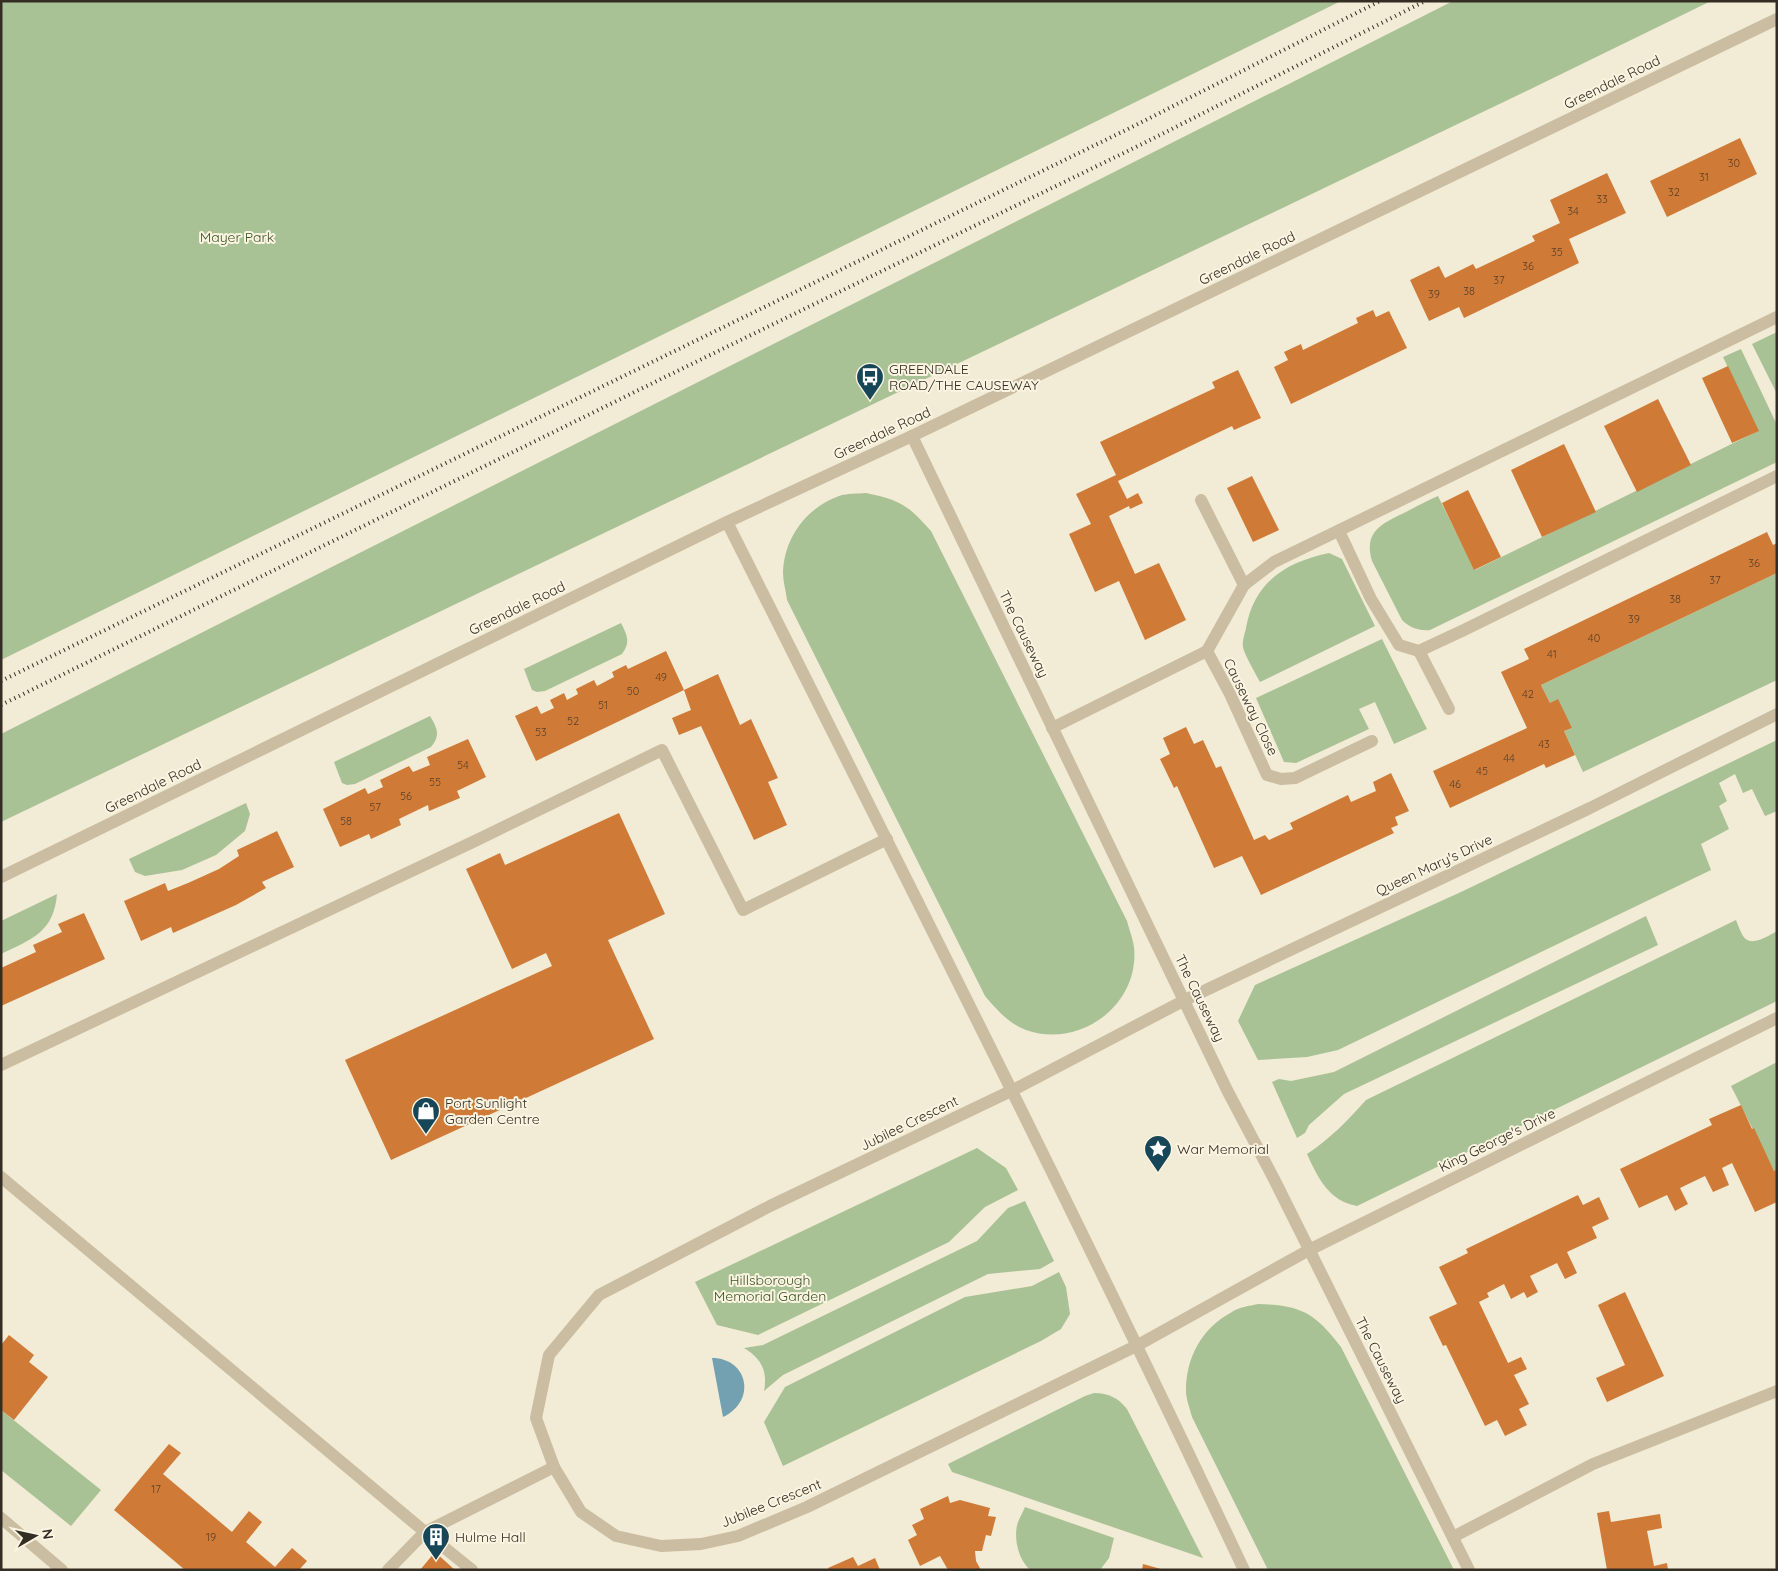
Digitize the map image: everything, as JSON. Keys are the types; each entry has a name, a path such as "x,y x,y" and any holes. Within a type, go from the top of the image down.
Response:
{"street":[{"name":"Greendale Road","path":"1,877 727,522 912,436 1777,19"},
{"path":"1207,651 1244,585 1274,562 1777,317"},
{"name":"The Causeway","path":"912,436 1227,1090 1310,1250 1469,1570"},
{"path":"1339,531 1371,599 1399,645 1419,651 1777,476"},
{"path":"1201,500 1244,585"},
{"path":"727,522 1013,1090 1138,1345 1244,1570"},
{"name":"Causeway Close","path":"1052,728 1207,651 1230,694 1267,775 1281,779 1295,778 1372,741"},
{"path":"1419,651 1449,709"},
{"name":"Queen Mary's Drive","path":"1103,1042 1185,1000 1581,812 1777,714"},
{"path":"1,1065 478,840 662,750 743,910 887,839"},
{"name":"King George's Drive","path":"1234,1292 1310,1250 1777,1018"},
{"name":"Jubilee Crescent","path":"1103,1042 1013,1090 770,1206 599,1295 549,1354 536,1418 554,1467 581,1512 616,1536 661,1546 701,1544 738,1536 807,1507 1138,1345 1234,1292"},
{"path":"1,1176 424,1532 472,1570"},
{"path":"1453,1537 1593,1464 1777,1391"},
{"path":"388,1570 424,1532 554,1467"},
{"path":"1,1518 62,1570"}],"green space":[{"name":"Mayer Park","path":"1,1 1341,1 1,660"},
{"path":"1453,1 1711,1 1,822 1,734"},
{"path":"1777,332 1777,394 1752,344"},
{"path":"1741,349 1777,425 1777,462 1430,630 1415,628 1402,620 1372,561 1370,551 1370,542 1373,535 1383,524 1438,496 1475,570 1758,431 1723,357"},
{"path":"866,493 887,498 903,505 916,515 931,531 1127,921 1134,947 1133,968 1127,987 1117,1004 1102,1017 1085,1027 1066,1033 1046,1034 1026,1030 1008,1020 985,996 787,600 783,576 784,560 792,536 799,526 807,516 827,501 842,495"},
{"path":"1329,553 1342,559 1375,626 1260,682 1243,645 1250,612 1256,598 1264,586 1286,569 1299,562"},
{"path":"1777,573 1777,680 1583,772 1564,731 1572,728 1550,703 1541,685"},
{"path":"621,623 627,639 625,650 622,654 545,691 537,692 532,690 524,669"},
{"path":"1382,639 1427,729 1394,744 1375,702 1359,709 1369,729 1296,763 1284,762 1256,698"},
{"path":"430,716 437,732 436,739 431,747 355,784 347,785 342,783 334,762"},
{"path":"1777,740 1777,811 1765,816 1752,789 1743,793 1735,774 1719,783 1727,801 1719,806 1729,829 1701,844 1711,870 1338,1050 1307,1057 1258,1060 1238,1021 1255,985 1461,892"},
{"path":"246,803 250,814 245,831 216,855 182,870 145,876 135,872 129,859"},
{"path":"57,894 51,917 40,933 1,954 1,921"},
{"path":"1646,916 1658,945 1344,1094 1309,1125 1305,1133 1297,1138 1272,1082 1279,1079 1291,1081 1334,1072"},
{"path":"1736,920 1743,936 1750,941 1760,940 1777,931 1777,1001 1357,1206 1339,1199 1320,1180 1307,1154 1338,1129 1366,1100"},
{"path":"1777,1062 1777,1169 1774,1171 1731,1086"},
{"name":"Hillsborough Memorial Garden","path":"977,1148 1006,1168 1018,1190 985,1207 949,1242 758,1335 717,1325 695,1282"},
{"path":"1025,1201 1054,1261 1040,1269 988,1274 783,1375 764,1391 765,1377 762,1366 755,1356 744,1348 763,1345 977,1241 1008,1208"},
{"path":"1059,1272 1066,1287 1070,1314 1061,1329 1041,1341 783,1466 764,1422 785,1387 965,1297 1032,1286"},
{"path":"1258,1304 1285,1306 1306,1313 1323,1326 1341,1347 1454,1570 1268,1570 1192,1417 1186,1391 1189,1367 1204,1335 1212,1326 1235,1310"},
{"path":"1094,1393 1113,1397 1127,1409 1203,1558 952,1472 948,1464"},
{"path":"1,1410 101,1490 71,1526 1,1470"},
{"path":"1025,1507 1114,1538 1109,1558 1100,1570 1030,1570 1022,1560 1016,1541 1018,1522"}],"water":[{"path":"712,1358 724,1360 734,1365 740,1372 744,1382 741,1401 734,1410 723,1417"}],"building":[{"path":"1740,138 1757,174 1667,217 1650,181"},
{"path":"1607,173 1626,213 1569,239 1579,263 1464,318 1459,307 1429,321 1410,280 1439,266 1445,278 1473,264 1476,269 1535,241 1532,236 1560,223 1550,200"},
{"path":"1373,310 1376,317 1389,311 1407,348 1291,404 1274,367 1288,360 1284,352 1301,344 1303,350 1358,323 1356,318"},
{"path":"1728,366 1759,431 1732,443 1702,378"},
{"path":"1238,370 1261,418 1234,430 1232,426 1118,481 1127,499 1138,493 1143,503 1130,509 1129,506 1109,516 1135,574 1159,563 1186,620 1145,640 1119,581 1095,592 1069,534 1091,524 1076,494 1116,475 1100,442 1215,388 1212,382"},
{"path":"1658,399 1691,465 1637,492 1604,426"},
{"path":"1564,444 1596,512 1542,537 1511,470"},
{"path":"1252,476 1279,530 1253,542 1227,488"},
{"path":"1468,490 1501,557 1474,570 1442,503"},
{"path":"1767,532 1773,545 1777,543 1777,573 1541,685 1550,703 1558,699 1572,728 1564,731 1575,755 1546,768 1544,764 1450,808 1433,771 1527,728 1501,672 1529,659 1524,649"},
{"path":"666,651 684,690 536,761 515,716 537,706 541,714 554,708 550,700 564,693 567,700 578,694 576,689 594,680 597,686 614,677 612,672 626,665 628,669"},
{"path":"718,674 740,725 751,719 778,778 768,782 787,825 754,840 701,726 679,735 672,718 691,710 684,690"},
{"path":"1186,727 1194,744 1203,740 1216,768 1221,766 1254,840 1265,835 1269,840 1293,829 1290,823 1348,795 1351,802 1376,791 1373,782 1391,773 1409,811 1395,817 1398,825 1391,828 1394,833 1261,895 1242,856 1214,868 1177,786 1174,788 1160,759 1170,754 1163,738"},
{"path":"468,739 486,777 457,791 460,798 429,811 428,805 399,819 401,825 371,839 369,834 340,847 323,809 365,788 368,794 383,787 380,780 409,766 413,772 430,765 427,757"},
{"path":"619,813 665,914 608,940 654,1039 391,1160 345,1060 552,966 546,953 512,969 466,869 500,853 505,865"},
{"path":"277,831 294,867 262,882 266,888 236,905 173,933 171,927 141,941 124,901 165,883 168,891 219,869 239,856 237,850"},
{"path":"84,913 105,959 1,1006 1,968 36,952 33,945 62,932 58,924"},
{"path":"1741,1105 1774,1171 1777,1169 1777,1202 1755,1212 1732,1163 1722,1168 1729,1185 1713,1192 1705,1176 1680,1188 1688,1204 1675,1211 1667,1195 1639,1208 1620,1169 1712,1125 1709,1119"},
{"path":"1578,1195 1583,1205 1599,1197 1609,1219 1592,1227 1597,1238 1567,1252 1577,1273 1565,1279 1557,1263 1530,1276 1538,1292 1527,1298 1524,1292 1511,1299 1504,1284 1487,1293 1489,1297 1479,1302 1508,1363 1521,1357 1527,1369 1514,1375 1529,1404 1519,1409 1527,1425 1505,1436 1497,1420 1485,1426 1446,1345 1443,1346 1429,1317 1457,1304 1439,1267 1468,1253 1466,1249"},
{"path":"1625,1292 1664,1376 1607,1402 1596,1378 1625,1365 1598,1305"},
{"path":"9,1335 34,1355 29,1362 48,1377 14,1420 1,1410 1,1345"},
{"path":"169,1444 181,1453 163,1474 232,1532 249,1511 262,1522 246,1542 275,1567 292,1548 307,1561 299,1570 185,1570 114,1510"},
{"path":"948,1496 950,1503 960,1500 990,1508 988,1516 996,1517 991,1536 986,1535 982,1551 975,1551 976,1561 981,1570 948,1570 940,1556 920,1566 908,1540 917,1535 912,1525 924,1519 920,1509"},
{"path":"1609,1511 1611,1522 1660,1514 1662,1528 1647,1531 1654,1566 1667,1563 1668,1570 1607,1570 1597,1513"},
{"name":"Hulme Hall","path":"435,1552 455,1570 420,1570"},
{"path":"853,1557 858,1566 875,1558 880,1570 829,1570 828,1568"},
{"path":"1143,1564 1161,1569 1161,1570 1142,1570"}],"railway":[{"path":"1,681 1132,127 1380,1"},
{"path":"1,705 1140,145 1425,1"}],"place":[{"name":"GREENDALE ROAD/THE CAUSEWAY","path":"870,401"},
{"name":"Port Sunlight Garden Centre","path":"426,1135"},
{"name":"War Memorial","path":"1158,1173"},
{"name":"Hulme Hall","path":"436,1561"}]}
